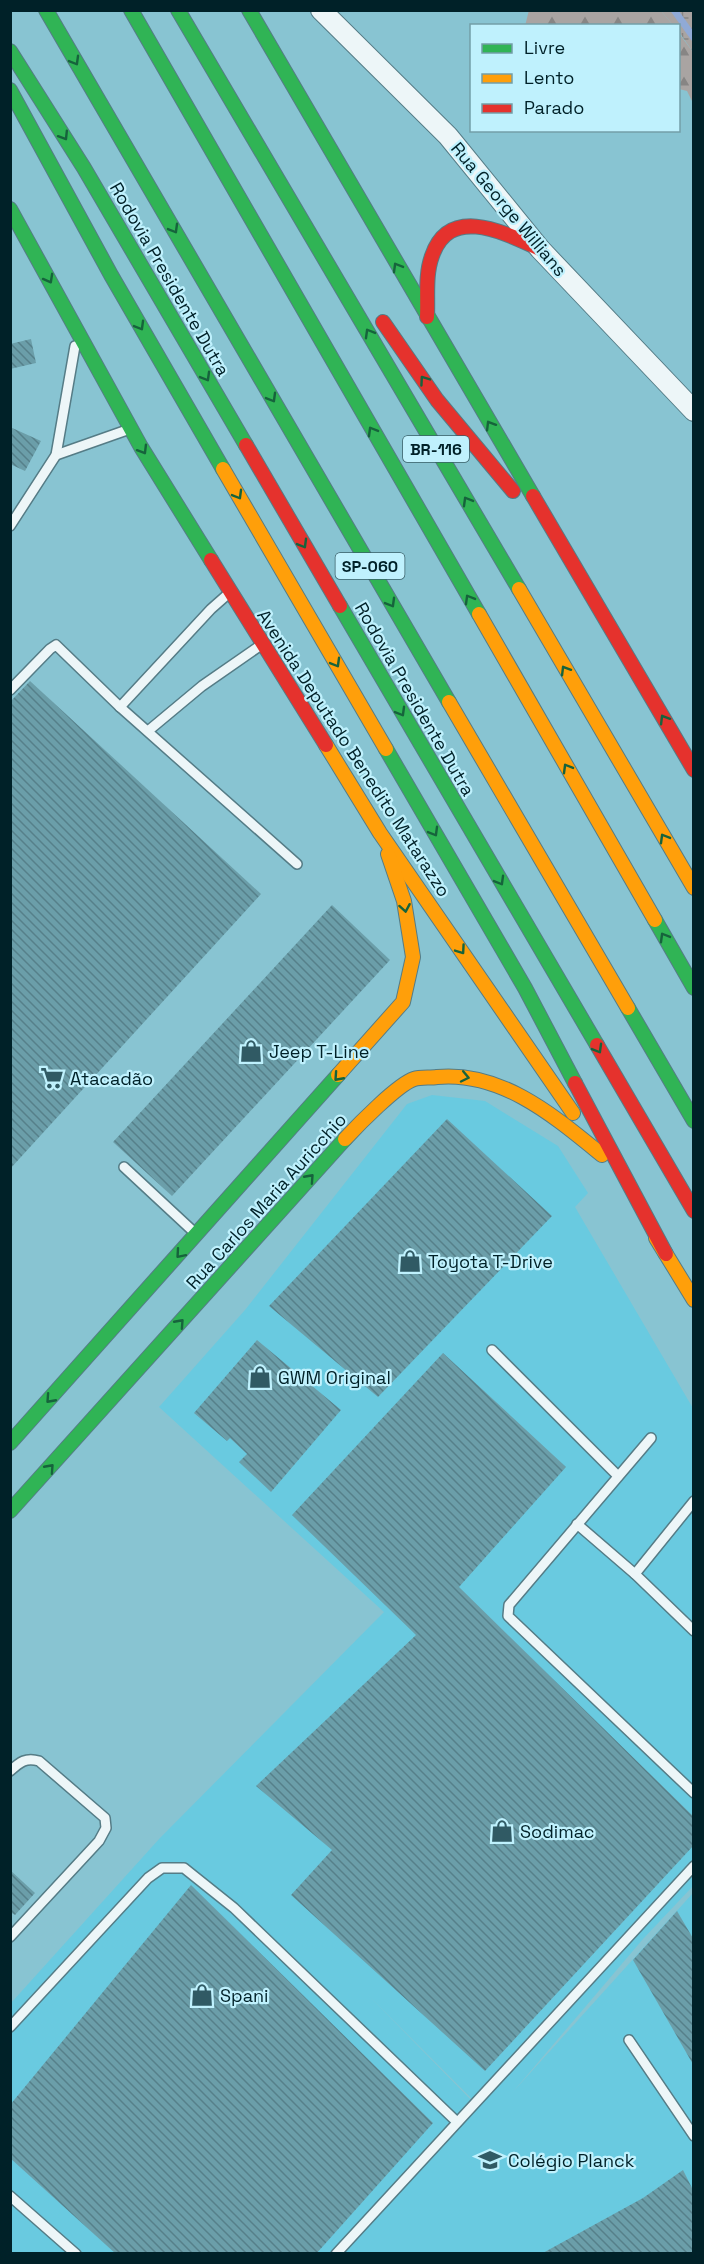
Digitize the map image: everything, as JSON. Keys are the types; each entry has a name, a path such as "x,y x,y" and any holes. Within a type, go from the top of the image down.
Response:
{"main road":[{"name":"Rodovia Presidente Dutra","path":"46,10 693,1121"},
{"path":"131,10 693,988"},
{"name":"BR-116","path":"178,10 693,888"},
{"path":"249,10 693,770"},
{"name":"Rodovia Presidente Dutra","path":"10,51 84,168 693,1211"},
{"path":"10,90 111,275 525,988 666,1254"},
{"path":"281,184 350,274"},
{"name":"Avenida Deputado Benedito Matarazzo","path":"10,209 131,429 380,833 602,1155 693,1300"},
{"path":"427,317 432,255 442,238 456,229 489,227 540,249"},
{"path":"377,313 437,400 500,477 556,537"},
{"name":"Rua Carlos Maria Auricchio","path":"10,1443 403,1002 413,957 404,901 380,833"},
{"name":"Rua Carlos Maria Auricchio","path":"10,1511 363,1119 413,1079 458,1075 501,1087 545,1109 602,1155"}],"street":[{"name":"Rua George Willians","path":"321,10 448,136 540,249 693,411"}],"lane":[{"path":"10,236 29,244"},
{"path":"10,526 56,455 77,332"},
{"path":"56,455 131,429"},
{"path":"120,707 211,609 231,592"},
{"path":"148,731 202,686 263,644"},
{"path":"10,690 56,645 120,707 297,864"},
{"path":"124,1167 197,1235"},
{"path":"492,1350 618,1476"},
{"path":"651,1438 509,1605 508,1616 693,1793"},
{"path":"635,1574 693,1501"},
{"path":"577,1524 635,1574 693,1632"},
{"path":"10,1772 20,1761 30,1758 39,1761 105,1818 106,1828 99,1841 10,1937"},
{"path":"336,2253 693,1866"},
{"path":"10,2027 148,1878 162,1868 184,1868 234,1908 457,2122"},
{"path":"629,2040 693,2136"},
{"path":"10,2196 75,2253"}],"shaded area":[{"path":"432,1095 485,1101 558,1146 588,1193 575,1207 694,1410 693,1886 643,1939 512,2093 693,1893 693,2253 11,2254 11,2003 160,1838 384,1612 159,1407 245,1310 407,1104","holes":["367,1994 481,2108 474,2103"]}],"green space":[{"path":"529,10 661,11 672,24 526,24"},
{"path":"661,11 693,11 693,52 680,33 680,24 672,24"},
{"path":"680,35 693,52 693,103 687,91 680,89"}],"building":[{"path":"31,339 36,363 10,369 10,344"},
{"path":"10,427 41,441 25,471 10,464"},
{"path":"30,681 261,894 10,1169 10,702"},
{"name":"Jeep T-Line","path":"332,905 390,960 172,1196 113,1142"},
{"name":"Toyota T-Drive","path":"447,1119 552,1216 378,1397 269,1306"},
{"path":"257,1340 341,1410 271,1492 239,1462 247,1454 230,1438 227,1441 194,1413"},
{"name":"Sodimac","path":"443,1353 566,1467 459,1587 694,1817 694,1845 485,2071 291,1895 332,1850 256,1786 416,1635 292,1515"},
{"path":"10,1870 35,1893 15,1915 10,1912"},
{"name":"Spani","path":"191,1885 433,2123 316,2254 116,2254 10,2158 10,2105"},
{"path":"677,1911 694,1940 694,2066 633,1960"},
{"path":"683,2170 694,2192 694,2254 541,2254 643,2198"}],"waterway":[{"path":"674,10 694,38"}],"traffic: fast":[{"path":"46,10 449,702"},
{"path":"131,10 479,614"},
{"path":"178,10 519,589"},
{"path":"249,10 533,496"},
{"path":"10,51 84,168 246,445"},
{"path":"10,90 111,275 223,469"},
{"path":"10,209 141,447 211,560"},
{"path":"340,606 597,1045"},
{"path":"386,749 525,988 575,1083"},
{"path":"655,920 694,988"},
{"path":"628,1008 694,1121"},
{"path":"10,1443 338,1075"},
{"path":"10,1511 345,1139"}],"traffic: slow":[{"path":"223,469 386,749"},
{"path":"519,589 694,888"},
{"path":"479,614 655,920"},
{"path":"449,702 628,1008"},
{"path":"326,745 380,833 573,1113"},
{"path":"338,1075 403,1002 413,957 404,901 388,854"},
{"path":"345,1139 378,1106 407,1082 419,1078 461,1077 483,1081 526,1099 602,1155"},
{"path":"656,1238 694,1300"}],"traffic: jam":[{"path":"427,317 428,278 432,256 440,240 452,231 465,227 495,230 540,249"},
{"path":"383,322 437,400 513,491"},
{"path":"246,445 340,606"},
{"path":"533,496 694,770"},
{"path":"211,560 326,745"},
{"path":"597,1045 694,1211"},
{"path":"575,1083 666,1254"}],"place":[{"name":"Jeep T-Line","path":"251,1051"},
{"name":"Atacadão","path":"52,1078"},
{"name":"Toyota T-Drive","path":"410,1261"},
{"name":"GWM Original","path":"260,1377"},
{"name":"Sodimac","path":"502,1831"},
{"name":"Spani","path":"202,1995"},
{"name":"Colégio Planck","path":"490,2160"}]}
